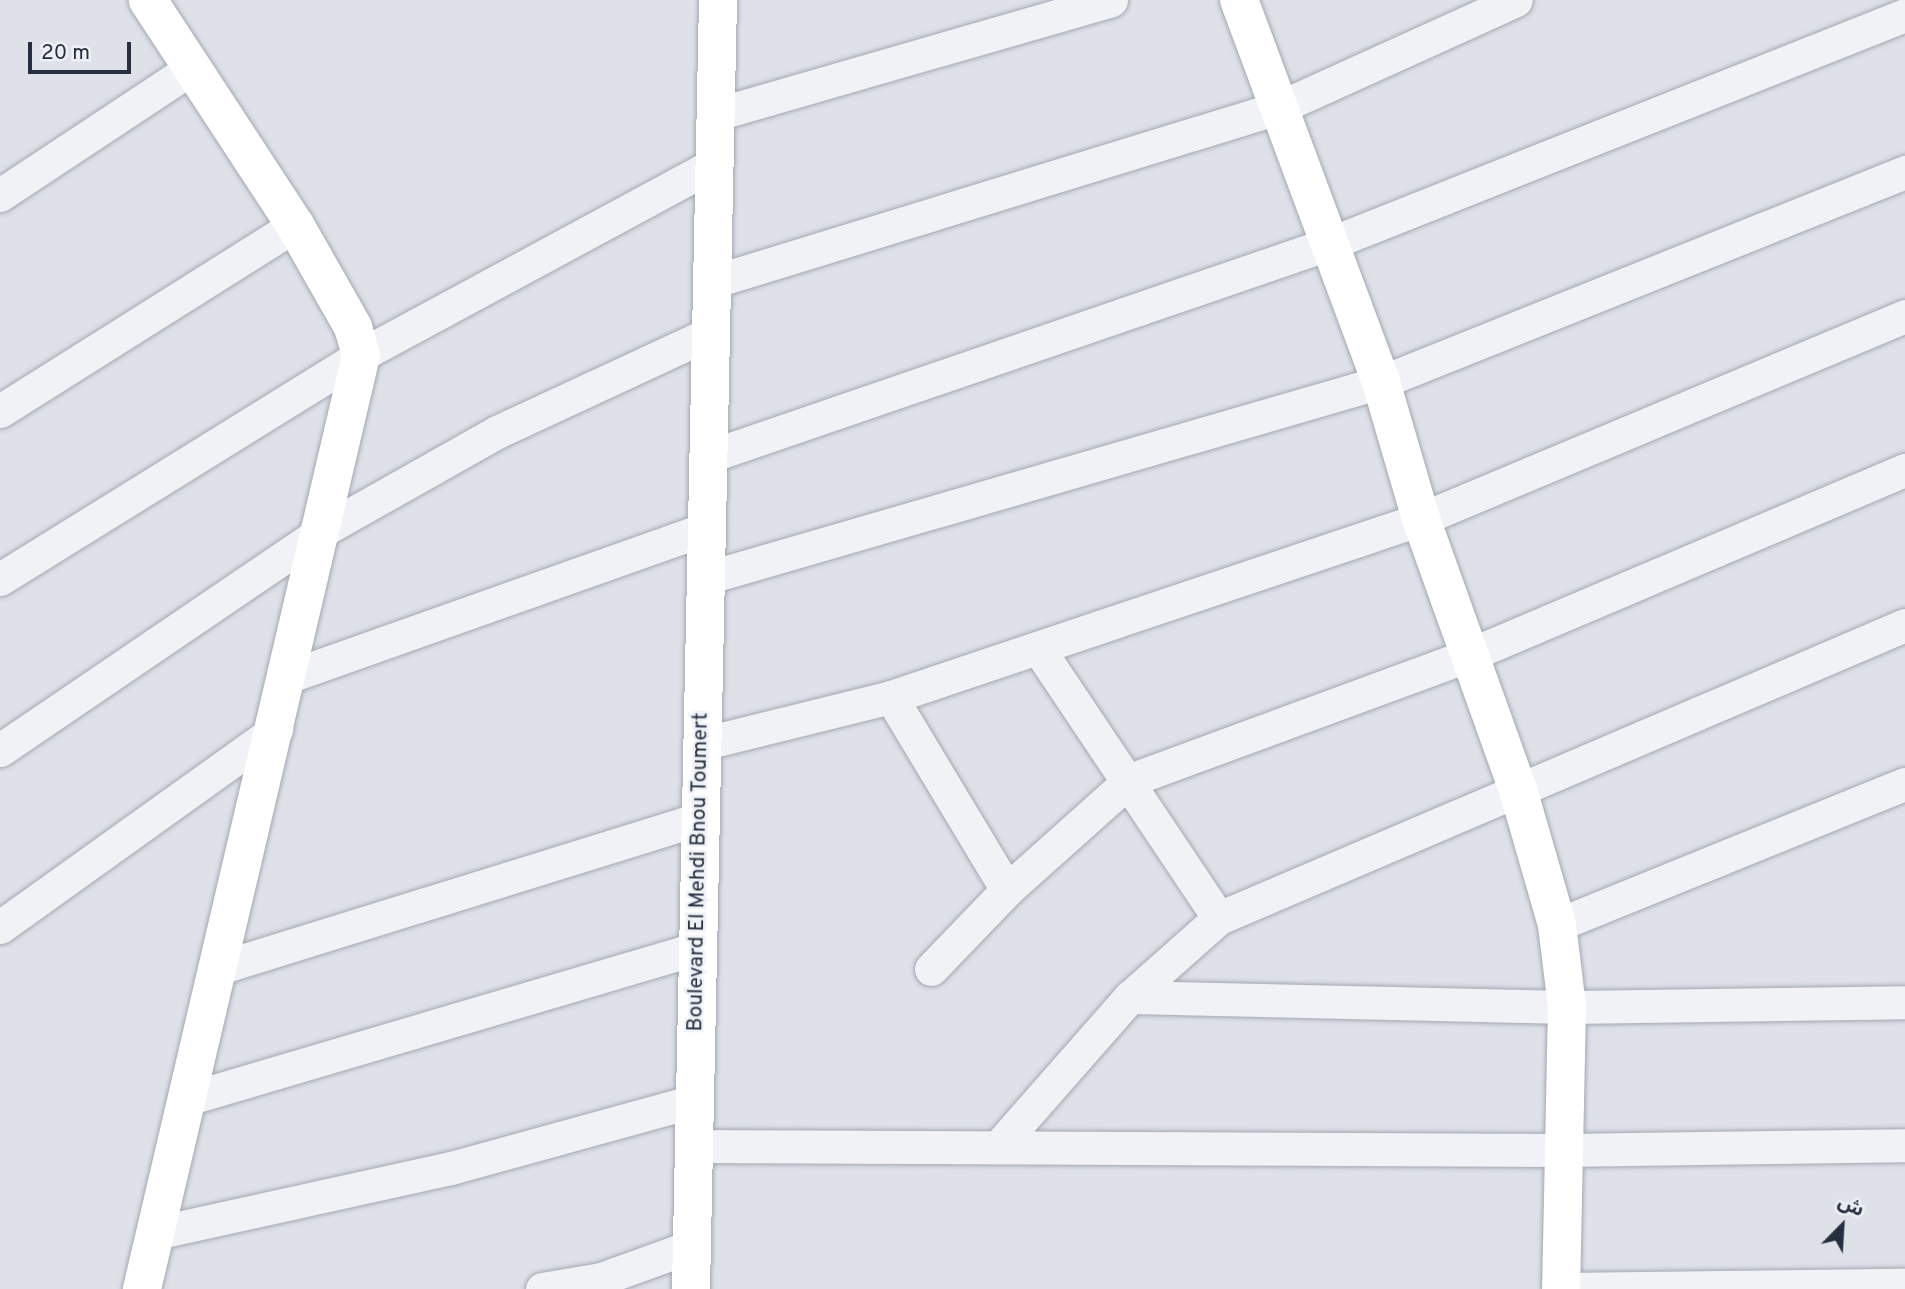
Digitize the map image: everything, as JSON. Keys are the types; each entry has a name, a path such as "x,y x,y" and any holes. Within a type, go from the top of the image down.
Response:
{"street":[{"path":"142,1289 290,676 361,355 353,327 295,225 148,0"},
{"name":"Boulevard El Mehdi Bnou Toumert","path":"691,1289 699,819 706,578 713,455 710,333 718,0"},
{"path":"717,114 1111,0"},
{"path":"1239,0 1381,382 1421,519 1519,793 1557,925 1567,1007 1560,1289 1905,1285"},
{"path":"712,282 1278,108 1516,0"},
{"path":"713,455 1331,243 1905,15"},
{"path":"0,195 192,68"},
{"path":"0,579 361,355 714,164"},
{"path":"706,578 1381,382 1905,172"},
{"path":"0,411 295,225"},
{"path":"701,744 891,697 1421,519 1905,316"},
{"path":"0,750 324,529 496,432 710,333"},
{"path":"931,969 1007,890 1130,779 1469,655 1905,470"},
{"path":"290,676 709,528"},
{"path":"998,1147 1130,997 1220,918 1519,793 1905,625"},
{"path":"1038,648 1130,779 1220,918"},
{"path":"891,697 1007,890"},
{"path":"0,927 277,729"},
{"path":"1557,925 1905,785"},
{"path":"219,968 699,819"},
{"path":"187,1099 698,948"},
{"path":"1847,1005 1905,979"},
{"path":"1130,997 1567,1007 1847,1005 1905,1002"},
{"path":"155,1233 451,1168 694,1101"},
{"path":"695,1146 1563,1150 1905,1145"},
{"path":"542,1289 596,1284 692,1246"}]}
